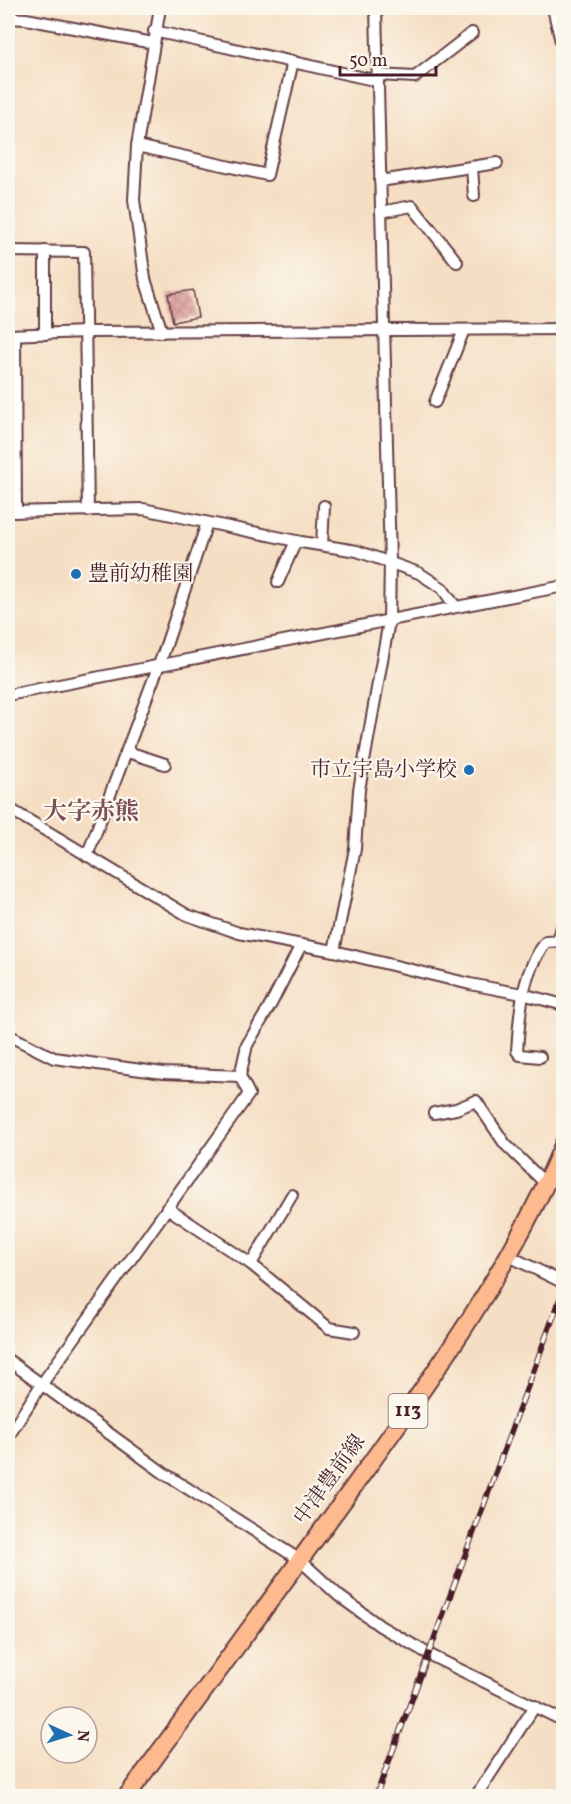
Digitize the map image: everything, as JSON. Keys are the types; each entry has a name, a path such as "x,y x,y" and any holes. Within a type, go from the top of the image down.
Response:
{"main road":[{"name":"中津豊前線","path":"127,1797 434,1375 509,1256 564,1143"}],"street":[{"path":"160,8 137,146 134,200 145,279 162,332"},
{"path":"334,951 355,849 359,790 389,621 390,563 376,8"},
{"path":"553,8 564,54"},
{"path":"8,18 154,37 377,78 415,76 472,33"},
{"path":"137,146 267,174 293,61"},
{"path":"380,181 496,163"},
{"path":"472,167 474,196"},
{"path":"381,212 412,206 457,262"},
{"path":"8,251 84,252 88,511"},
{"path":"45,251 45,334"},
{"path":"455,606 442,588 432,580 407,567 357,551 296,541 142,509 12,512 11,335 86,332 564,328"},
{"path":"435,402 464,330"},
{"path":"322,545 324,506"},
{"path":"87,856 128,752 207,523"},
{"path":"278,582 296,541"},
{"path":"8,695 564,586"},
{"path":"128,752 165,764"},
{"path":"8,808 187,915 239,933 334,951 564,1005"},
{"path":"540,1057 520,1055 517,1051 522,994 536,954 546,942 561,941 564,921"},
{"path":"8,1437 41,1385 249,1094 240,1076 247,1045 302,945"},
{"path":"8,1035 54,1058 163,1073 240,1076"},
{"path":"434,1113 456,1109 476,1101 505,1144 546,1184"},
{"path":"251,1264 292,1195"},
{"path":"167,1208 251,1264 329,1328 354,1332"},
{"path":"509,1256 564,1283"},
{"path":"8,1360 165,1474 300,1560 339,1596 380,1626 434,1657 564,1721"},
{"path":"476,1797 535,1706"}],"building":[{"path":"193,290 198,317 173,322 168,294"}],"railway":[{"path":"376,1796 564,1288"}],"place":[{"name":"豊前幼稚園","path":"76,574"},
{"name":"市立宇島小学校","path":"469,770"}],"district":[{"name":"大字赤熊","path":"91,813"}]}
